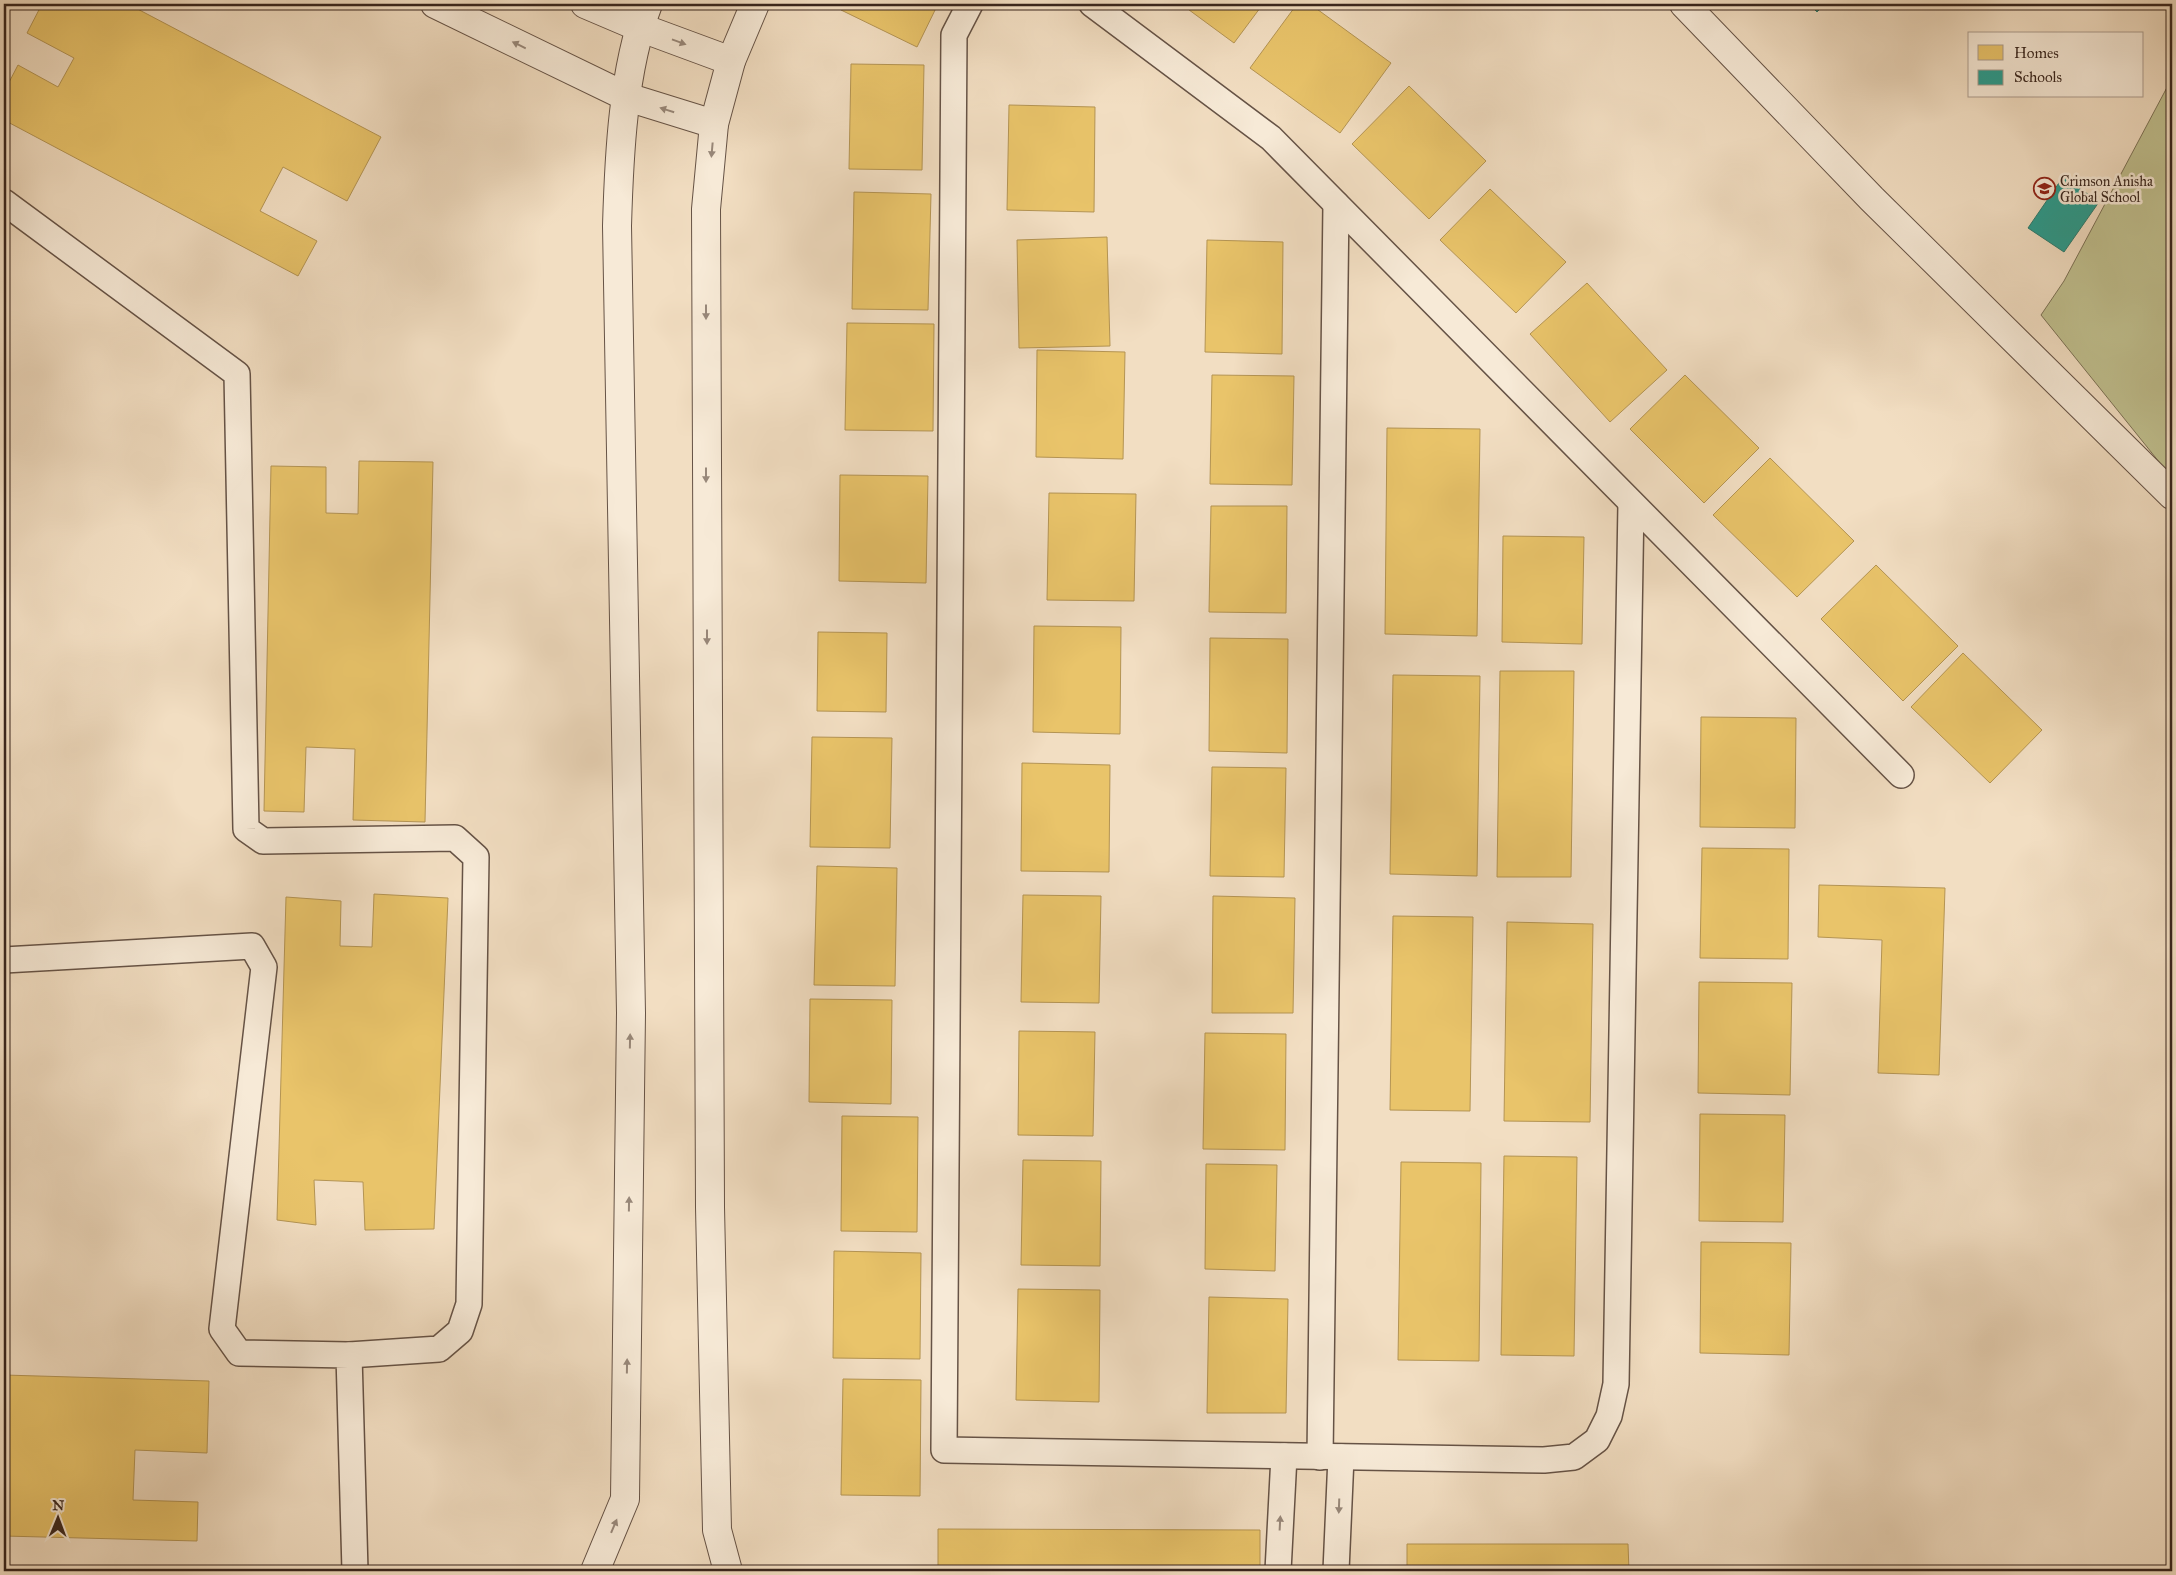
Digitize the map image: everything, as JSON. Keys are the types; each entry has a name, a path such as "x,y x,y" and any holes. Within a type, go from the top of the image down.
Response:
{"street":[{"path":"435,4 627,97 714,124"},
{"path":"585,4 643,15 731,61"},
{"path":"728,1571 717,1530 710,1207 706,209 714,124 731,61 755,4"},
{"path":"1684,4 1872,199 2172,495"},
{"path":"595,1571 625,1499 631,1013 617,226 619,164 627,97 643,15"}],"lane":[{"path":"970,4 954,35 944,1450 1544,1460 1574,1457 1597,1440 1609,1416 1616,1384 1631,502"},
{"path":"1092,4 1271,138 1902,775"},
{"path":"4,202 237,374 246,828 263,841 455,838 476,857 469,1304 460,1332 439,1349 349,1355 238,1353 222,1329 264,967 252,946 12,959 4,978"},
{"path":"1336,204 1330,1457 1336,1571"},
{"path":"349,1355 355,1571"},
{"path":"1278,1571 1284,1456"}],"green space":[{"path":"2172,78 2172,478 2041,315 2064,281"}],"building: Homes":[{"path":"42,4 128,4 381,137 347,201 283,167 260,211 317,241 298,276 4,120 4,92 18,65 58,87 74,58 27,33"},
{"path":"844,4 938,4 917,47 841,10"},
{"path":"1181,4 1263,4 1234,43"},
{"path":"1297,4 1310,4 1391,63 1340,133 1250,68"},
{"path":"851,64 924,65 922,170 849,169"},
{"path":"1409,86 1486,161 1429,219 1352,144"},
{"path":"1009,105 1095,107 1094,212 1007,210"},
{"path":"1490,189 1566,262 1516,313 1440,240"},
{"path":"854,192 931,194 928,310 852,309"},
{"path":"1107,237 1110,346 1019,348 1017,240"},
{"path":"1207,240 1283,242 1282,354 1205,352"},
{"path":"1587,283 1667,370 1610,422 1530,334"},
{"path":"847,323 934,324 933,431 845,430"},
{"path":"1037,350 1125,352 1123,459 1036,457"},
{"path":"1212,375 1294,376 1292,485 1210,484"},
{"path":"1685,375 1759,448 1704,503 1630,429"},
{"path":"1387,428 1480,429 1477,636 1385,634"},
{"path":"1770,458 1854,541 1797,597 1713,515"},
{"path":"359,461 433,462 425,822 353,820 355,749 306,747 304,812 264,811 271,466 326,467 326,513 358,514"},
{"path":"840,475 928,476 926,583 839,581"},
{"path":"1049,493 1136,494 1134,601 1047,600"},
{"path":"1211,506 1287,506 1286,613 1209,612"},
{"path":"1503,536 1584,537 1582,644 1502,642"},
{"path":"1876,565 1958,646 1903,701 1821,619"},
{"path":"1034,626 1121,627 1120,734 1033,732"},
{"path":"818,632 887,633 886,712 817,711"},
{"path":"1210,638 1288,639 1287,753 1209,751"},
{"path":"1963,653 2042,730 1990,783 1911,707"},
{"path":"1500,671 1574,671 1571,877 1497,877"},
{"path":"1393,675 1480,676 1477,876 1390,874"},
{"path":"1701,717 1796,718 1795,828 1700,827"},
{"path":"812,737 892,738 890,848 810,847"},
{"path":"1022,763 1110,765 1109,872 1021,871"},
{"path":"1212,767 1286,768 1284,877 1210,876"},
{"path":"1702,848 1789,849 1788,959 1700,958"},
{"path":"817,866 897,868 895,986 814,985"},
{"path":"1819,885 1945,888 1939,1075 1878,1073 1882,940 1818,937"},
{"path":"374,894 448,898 434,1229 365,1230 363,1182 314,1180 316,1225 277,1220 286,897 341,901 340,946 372,947"},
{"path":"1023,895 1101,896 1099,1003 1021,1002"},
{"path":"1213,896 1295,898 1293,1013 1212,1013"},
{"path":"1393,916 1473,917 1470,1111 1390,1110"},
{"path":"1507,922 1593,924 1590,1122 1504,1121"},
{"path":"1699,982 1792,983 1790,1095 1698,1093"},
{"path":"810,999 892,1000 891,1104 809,1102"},
{"path":"1019,1031 1095,1032 1093,1136 1018,1135"},
{"path":"1205,1033 1286,1034 1285,1150 1203,1149"},
{"path":"1700,1114 1785,1115 1783,1222 1699,1221"},
{"path":"842,1116 918,1117 917,1232 841,1231"},
{"path":"1504,1156 1577,1157 1574,1356 1501,1355"},
{"path":"1023,1160 1101,1161 1100,1266 1021,1265"},
{"path":"1401,1162 1481,1163 1479,1361 1398,1360"},
{"path":"1206,1164 1277,1165 1275,1271 1205,1269"},
{"path":"1701,1242 1791,1243 1789,1355 1700,1353"},
{"path":"834,1251 921,1253 920,1359 833,1358"},
{"path":"1018,1289 1100,1290 1099,1402 1016,1400"},
{"path":"1209,1297 1288,1299 1286,1413 1207,1413"},
{"path":"4,1375 209,1381 207,1453 135,1450 133,1500 198,1502 197,1541 4,1536"},
{"path":"843,1379 921,1380 920,1496 841,1495"},
{"path":"938,1529 1260,1530 1260,1571 938,1571"},
{"path":"1407,1544 1628,1544 1629,1571 1407,1571"}],"building: Schools":[{"path":"1809,4 1825,4 1817,12"},
{"path":"2063,177 2099,202 2064,252 2028,228"}],"place":[{"name":"Crimson Anisha Global School","path":"2044,189"}]}
